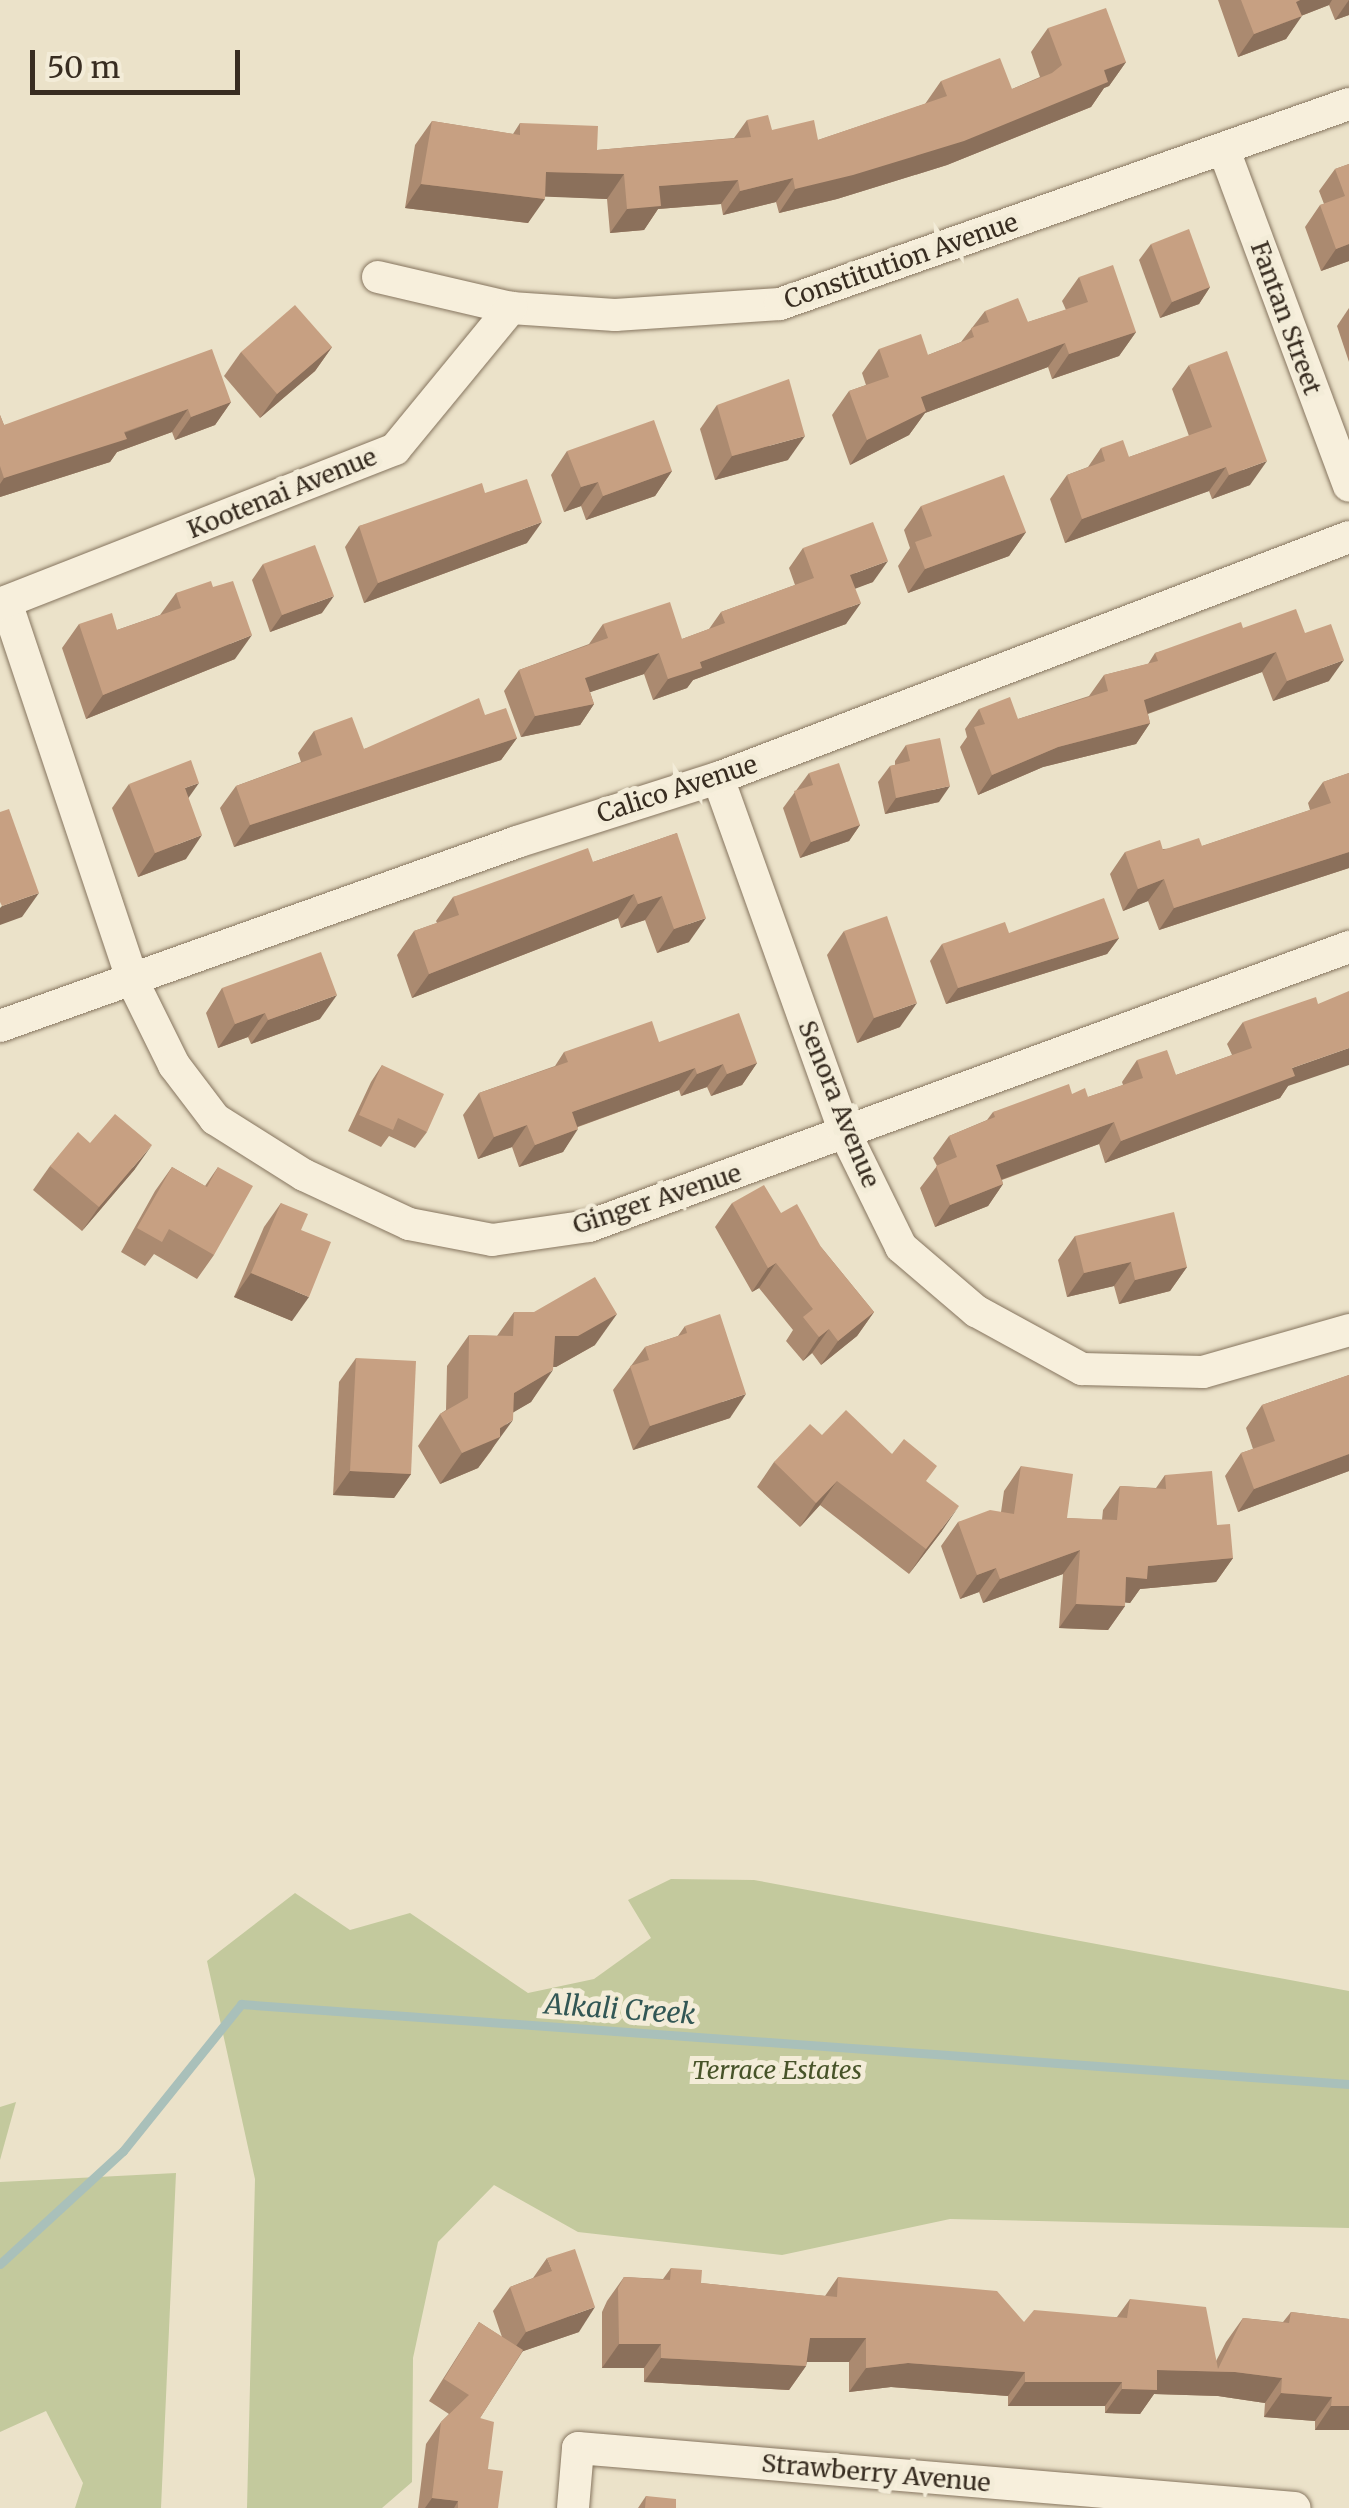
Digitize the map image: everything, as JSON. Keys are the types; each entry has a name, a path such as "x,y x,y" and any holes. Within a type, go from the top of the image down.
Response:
{"street":[{"name":"Constitution Avenue","path":"378,277 512,308 616,315 780,304 1349,104"},
{"name":"Fantan Street","path":"1224,150 1349,486"},
{"name":"Kootenai Avenue","path":"3,603 395,448 512,308"},
{"name":"Calico Avenue","path":"0,1026 518,842 718,778 1349,536"},
{"name":"Ginger Avenue","path":"3,603 132,982 174,1065 215,1118 304,1175 409,1224 492,1240 589,1226 1349,947"},
{"name":"Senora Avenue","path":"718,778 845,1133 900,1246 976,1311 1082,1369 1203,1372 1349,1330"},
{"name":"Strawberry Avenue","path":"573,2508 578,2448 1294,2508"}],"green space":[{"name":"Terrace Estates","path":"671,1879 754,1880 1349,1991 1349,2228 950,2219 782,2255 578,2232 494,2185 438,2242 413,2358 412,2482 382,2508 247,2508 255,2179 207,1961 295,1893 350,1930 410,1913 528,1993 594,1979 651,1938 628,1900"},
{"path":"16,2102 0,2160 0,2107"},
{"path":"176,2173 161,2508 75,2508 83,2483 46,2411 0,2432 0,2182"}],"building":[{"path":"1241,0 1300,0 1296,2 1302,16 1254,34"},
{"path":"1106,8 1126,62 1104,70 1108,82 964,141 853,175 795,189 793,178 740,191 738,180 659,186 661,206 627,209 624,174 546,172 545,199 421,184 432,121 520,135 520,123 598,126 597,150 751,137 747,120 768,115 772,130 814,120 818,140 947,96 941,81 1000,58 1012,89 1052,73 1062,65 1048,28"},
{"path":"1349,164 1349,244 1336,249 1320,205 1345,196 1335,169"},
{"path":"1189,229 1210,287 1172,302 1151,244"},
{"path":"1113,265 1136,332 1069,354 1065,343 921,397 926,411 867,440 849,391 889,377 879,349 921,334 928,355 974,337 971,328 989,322 985,311 1018,298 1028,322 1088,302 1079,277"},
{"path":"295,305 332,347 277,394 241,352"},
{"path":"212,349 231,402 191,417 188,409 124,432 127,439 4,478 0,466 0,415 4,425"},
{"path":"1227,351 1267,461 1229,475 1226,467 1082,519 1067,475 1105,461 1101,448 1123,440 1129,457 1212,427 1189,365"},
{"path":"789,379 805,436 732,456 717,405"},
{"path":"654,420 672,471 603,496 598,482 581,487 567,451"},
{"path":"1004,475 1026,532 925,569 915,542 932,536 921,506"},
{"path":"527,479 542,522 378,583 359,526 482,483 485,493"},
{"path":"873,522 888,561 850,575 861,603 700,662 702,668 668,679 659,653 585,678 594,704 535,716 519,670 608,638 603,624 670,602 682,639 725,623 721,612 814,578 803,548"},
{"path":"315,545 334,596 282,615 263,564"},
{"path":"211,581 213,587 233,581 252,635 103,695 79,624 112,613 117,630 181,608 176,593"},
{"path":"1296,609 1305,633 1331,624 1344,660 1287,681 1276,652 1144,700 1150,723 1058,747 992,775 974,727 985,724 979,709 1010,697 1018,719 1108,691 1104,675 1158,661 1155,653 1241,622 1243,628"},
{"path":"479,698 485,715 506,708 517,738 250,825 236,786 322,755 314,731 352,717 364,749"},
{"path":"940,738 950,786 896,798 890,766 910,761 906,745"},
{"path":"191,760 199,783 185,788 202,835 155,853 129,784"},
{"path":"839,763 860,825 811,842 794,791 813,785 809,773"},
{"path":"1349,773 1349,852 1174,908 1164,879 1138,889 1125,852 1160,840 1163,850 1199,838 1202,846 1331,803 1323,782"},
{"path":"9,809 39,893 2,906 0,812"},
{"path":"677,833 706,918 674,929 662,896 638,904 634,894 429,974 414,931 459,915 453,897 588,848 593,862"},
{"path":"1104,898 1119,938 958,988 942,944 1005,922 1009,933"},
{"path":"887,916 917,1003 874,1018 844,931"},
{"path":"321,952 337,995 268,1020 265,1013 235,1024 222,988"},
{"path":"1349,991 1349,1048 1292,1068 1295,1076 1121,1141 1114,1122 996,1165 1003,1184 950,1205 936,1166 957,1157 949,1136 995,1117 993,1112 1069,1084 1072,1094 1085,1088 1088,1097 1143,1078 1137,1060 1167,1050 1176,1075 1252,1048 1243,1022 1316,997 1318,1004"},
{"path":"739,1013 757,1063 727,1074 723,1064 697,1074 695,1068 572,1112 578,1129 535,1145 527,1125 494,1137 479,1093 568,1062 564,1052 652,1021 659,1042"},
{"path":"382,1065 444,1094 427,1132 398,1118 393,1130 359,1115"},
{"path":"115,1114 152,1145 99,1207 50,1166 78,1132 90,1143"},
{"path":"172,1167 207,1187 218,1167 253,1186 214,1255 169,1229 162,1242 137,1228"},
{"path":"764,1185 781,1213 797,1204 821,1247 874,1312 838,1341 829,1329 819,1337 803,1317 813,1309 776,1263 768,1268 732,1203"},
{"path":"281,1203 308,1214 301,1230 331,1242 309,1297 251,1273"},
{"path":"1174,1212 1187,1267 1135,1280 1131,1262 1084,1273 1075,1236"},
{"path":"595,1277 617,1314 578,1336 555,1336 553,1370 514,1393 513,1420 500,1428 500,1437 462,1453 440,1414 468,1398 469,1335 513,1336 514,1312 534,1312"},
{"path":"720,1314 746,1394 650,1426 630,1366 649,1360 645,1347 687,1333 685,1326"},
{"path":"356,1358 416,1361 411,1474 350,1471"},
{"path":"1349,1375 1349,1454 1254,1489 1241,1453 1275,1441 1262,1405"},
{"path":"846,1410 892,1454 904,1439 937,1466 926,1481 959,1506 926,1549 837,1481 816,1503 774,1462 810,1424 822,1435"},
{"path":"1021,1466 1073,1474 1067,1518 1117,1520 1120,1486 1166,1489 1165,1475 1212,1471 1217,1525 1230,1524 1233,1558 1148,1566 1147,1579 1126,1577 1125,1606 1076,1604 1080,1550 1000,1579 996,1568 977,1575 958,1522 990,1510 1014,1514"},
{"path":"575,2249 595,2307 526,2332 510,2287 552,2271 547,2258"},
{"path":"671,2268 702,2270 701,2283 837,2297 838,2277 997,2291 1024,2322 1034,2310 1127,2318 1130,2299 1206,2307 1218,2369 1243,2318 1289,2323 1291,2312 1349,2319 1349,2406 1331,2406 1332,2397 1281,2393 1282,2378 1235,2372 1157,2370 1157,2390 1122,2389 1122,2382 1025,2382 1025,2372 908,2363 866,2368 866,2338 810,2338 806,2366 661,2358 661,2344 619,2344 618,2288 624,2277 670,2280"},
{"path":"479,2322 523,2350 480,2418 494,2422 488,2469 503,2471 498,2508 458,2508 458,2501 432,2498 441,2422 469,2395 444,2379"},
{"path":"646,2496 676,2499 676,2508 645,2508"}],"waterway":[{"name":"Alkali Creek","path":"0,2264 123,2151 241,2004 1349,2084"}]}
